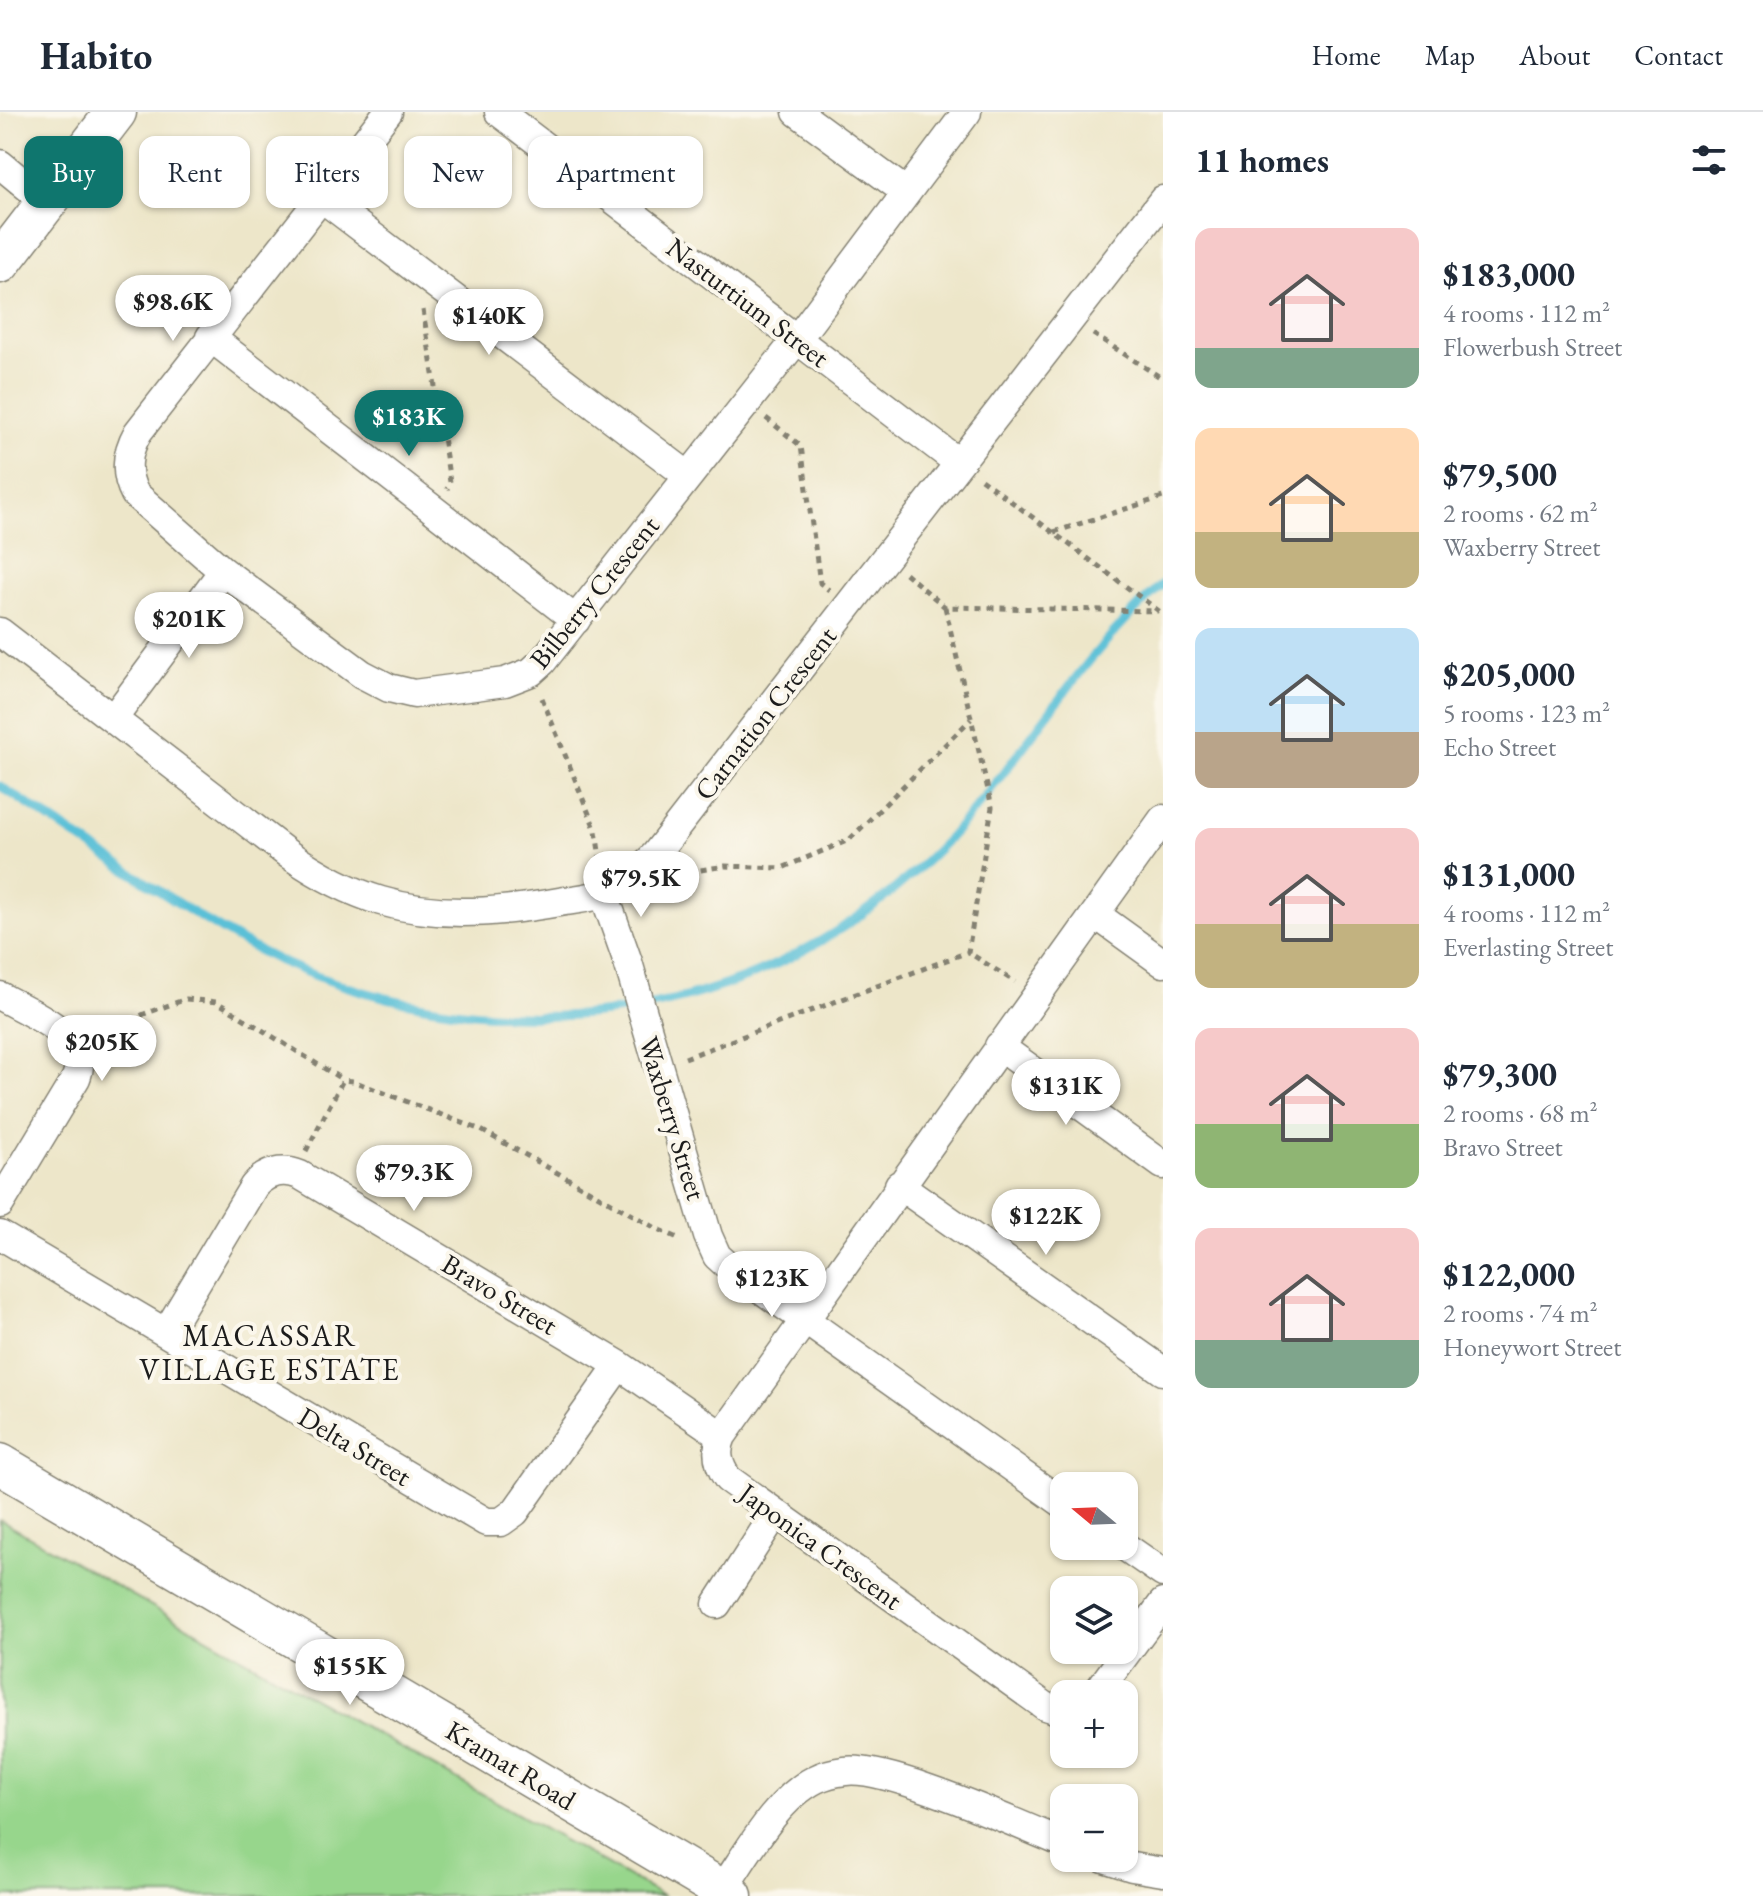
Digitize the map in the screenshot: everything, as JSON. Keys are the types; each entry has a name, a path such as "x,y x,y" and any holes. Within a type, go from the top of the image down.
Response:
{"street":[{"path":"97,136 116,112"},
{"name":"Bilberry Crescent","path":"370,136 388,112"},
{"name":"Nasturtium Street","path":"499,112 959,463"},
{"path":"797,112 906,192"},
{"name":"Bilberry Crescent","path":"314,208 138,432 130,449 128,477 135,494 223,571 362,674 401,693 414,694 505,682 531,672 576,620 797,339 967,112"},
{"path":"0,164 24,184"},
{"name":"Carnation Crescent","path":"616,888 655,855 1163,200"},
{"path":"0,263 40,208"},
{"path":"335,208 687,475"},
{"path":"210,337 576,620"},
{"path":"113,719 223,571"},
{"path":"0,632 310,869 380,901 428,911 472,912 543,905 616,888"},
{"path":"722,1436 1163,819"},
{"name":"Waxberry Street","path":"616,888 628,962 708,1236 717,1256"},
{"path":"1095,914 1163,963"},
{"path":"0,996 64,1034 78,1051 80,1063 76,1078 0,1204"},
{"path":"999,1046 1163,1165"},
{"path":"166,1333 254,1186 273,1173 294,1173"},
{"name":"Bravo Street","path":"294,1173 619,1365 722,1436"},
{"path":"899,1185 1163,1371"},
{"name":"Delta Street","path":"0,1235 474,1517 491,1523 505,1520 515,1512 619,1365"},
{"path":"717,1256 803,1321 1050,1494"},
{"name":"Japonica Crescent","path":"722,1436 718,1453 725,1474 775,1514 1050,1708"},
{"name":"Kramat Road","path":"0,1464 727,1893"},
{"path":"717,1604 775,1514"},
{"path":"1138,1556 1163,1573"},
{"path":"1106,1680 1163,1603"},
{"path":"727,1893 781,1807 815,1779 847,1770 880,1775 925,1789 1050,1838"},
{"path":"1138,1868 1163,1872"}],"path":[{"path":"417,270 450,482 438,512"},
{"path":"1071,319 1163,379"},
{"path":"746,401 801,446 820,583 847,607"},
{"path":"959,463 1161,612"},
{"path":"1053,532 1163,497"},
{"path":"886,557 945,607 992,807 968,952"},
{"path":"945,607 1161,612"},
{"path":"531,672 616,888 725,866 782,868 849,840 971,718"},
{"path":"968,952 1035,995"},
{"path":"654,1056 968,952"},
{"path":"78,1051 144,1014 186,999 217,1002 343,1080 353,1081 481,1130 656,1228 717,1256"},
{"path":"294,1173 343,1080"}],"green space":[{"path":"0,1520 662,1896 0,1896"}],"waterway":[{"path":"0,786 244,943 284,963 367,993 452,1011 538,1016 622,1010 705,991 784,960 859,917 927,860 959,827 1099,649 1163,584"}],"district":[{"name":"MACASSAR VILLAGE ESTATE","path":"270,1352"}]}
